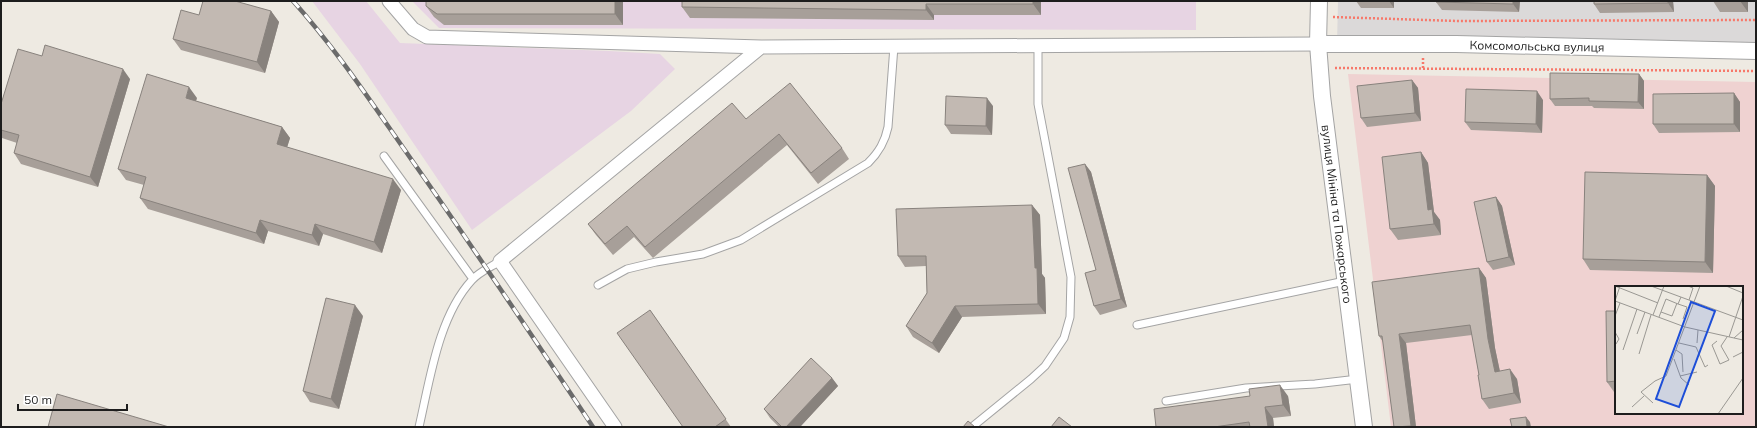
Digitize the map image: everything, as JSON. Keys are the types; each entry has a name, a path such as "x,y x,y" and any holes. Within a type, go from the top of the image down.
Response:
{"street":[{"path":"389,1 413,29 427,37 761,47 1318,44"},
{"name":"вулиця Мініна та Пожарського","path":"1319,9 1319,68 1364,427"},
{"name":"Комсомольська вулиця","path":"1318,44 1456,44 1756,51"},
{"path":"615,427 500,261 761,47"}],"lane":[{"path":"598,285 626,269 650,263 704,254 742,240 868,163 878,153 886,140 894,46"},
{"path":"972,427 1031,379 1044,366 1064,338 1070,317 1071,277 1038,104 1038,46"},
{"path":"384,156 473,279"},
{"path":"418,427 441,337 462,292 473,279 500,261"},
{"path":"1137,325 1345,282"},
{"path":"1166,401 1246,388 1315,384 1358,379"}],"path":[{"path":"1319,9 1457,21 1756,20"},
{"path":"1319,68 1756,71"}],"shaded area":[{"path":"312,1 366,1 400,43 660,54 675,69 631,111 472,230 360,64"},
{"path":"412,1 1196,1 1196,30 439,28"},
{"path":"1338,1 1756,1 1756,43 1337,44"},
{"path":"1348,74 1756,82 1756,427 1391,427"}],"building":[{"path":"203,1 235,1 271,11 257,62 173,39 181,10 199,15"},
{"path":"426,1 615,1 615,14 437,14 426,6"},
{"path":"682,1 1033,1 1033,4 926,4 926,10 682,7"},
{"path":"1513,1 1513,4 1436,2"},
{"path":"1594,1 1668,1 1668,3 1594,4"},
{"path":"45,45 123,69 90,177 14,153 19,135 1,130 1,104 18,49 42,56"},
{"path":"1550,73 1639,74 1638,102 1589,101 1589,98 1550,99"},
{"path":"147,74 189,87 186,98 282,127 277,144 393,179 374,242 315,224 312,235 260,220 256,233 140,198 146,177 118,169"},
{"path":"1412,80 1415,113 1361,118 1357,86"},
{"path":"790,83 842,148 811,173 779,134 645,247 627,226 605,244 588,224 732,103 746,119"},
{"path":"1466,89 1537,91 1536,124 1465,122"},
{"path":"1734,93 1734,124 1653,124 1653,94"},
{"path":"946,96 987,98 986,126 945,125"},
{"path":"1421,152 1428,210 1432,209 1434,224 1390,229 1382,157"},
{"path":"1085,164 1121,299 1094,306 1085,273 1096,270 1068,168"},
{"path":"1585,172 1707,175 1705,262 1583,259"},
{"path":"1496,197 1509,257 1487,262 1474,202"},
{"path":"1032,205 1038,304 955,306 932,343 906,326 927,293 926,256 898,256 896,209"},
{"path":"1479,268 1488,339 1495,372 1510,369 1514,393 1482,399 1470,325 1399,334 1411,426 1394,427 1382,336 1379,336 1372,282"},
{"path":"326,298 355,305 331,399 303,391"},
{"path":"650,310 726,419 715,427 683,427 617,333"},
{"path":"1606,311 1615,311 1615,381 1607,382"},
{"path":"811,358 832,378 786,427 782,427 764,409"},
{"path":"1280,385 1283,405 1265,407 1268,427 1250,427 1249,422 1214,427 1156,427 1154,409 1250,396 1249,389"},
{"path":"57,394 169,427 48,427"},
{"path":"1059,417 1072,427 1051,427"},
{"path":"1526,417 1527,427 1512,427 1510,419"},
{"path":"968,421 975,427 963,427"}],"railway":[{"path":"293,1 340,58 369,98 593,427"}]}
